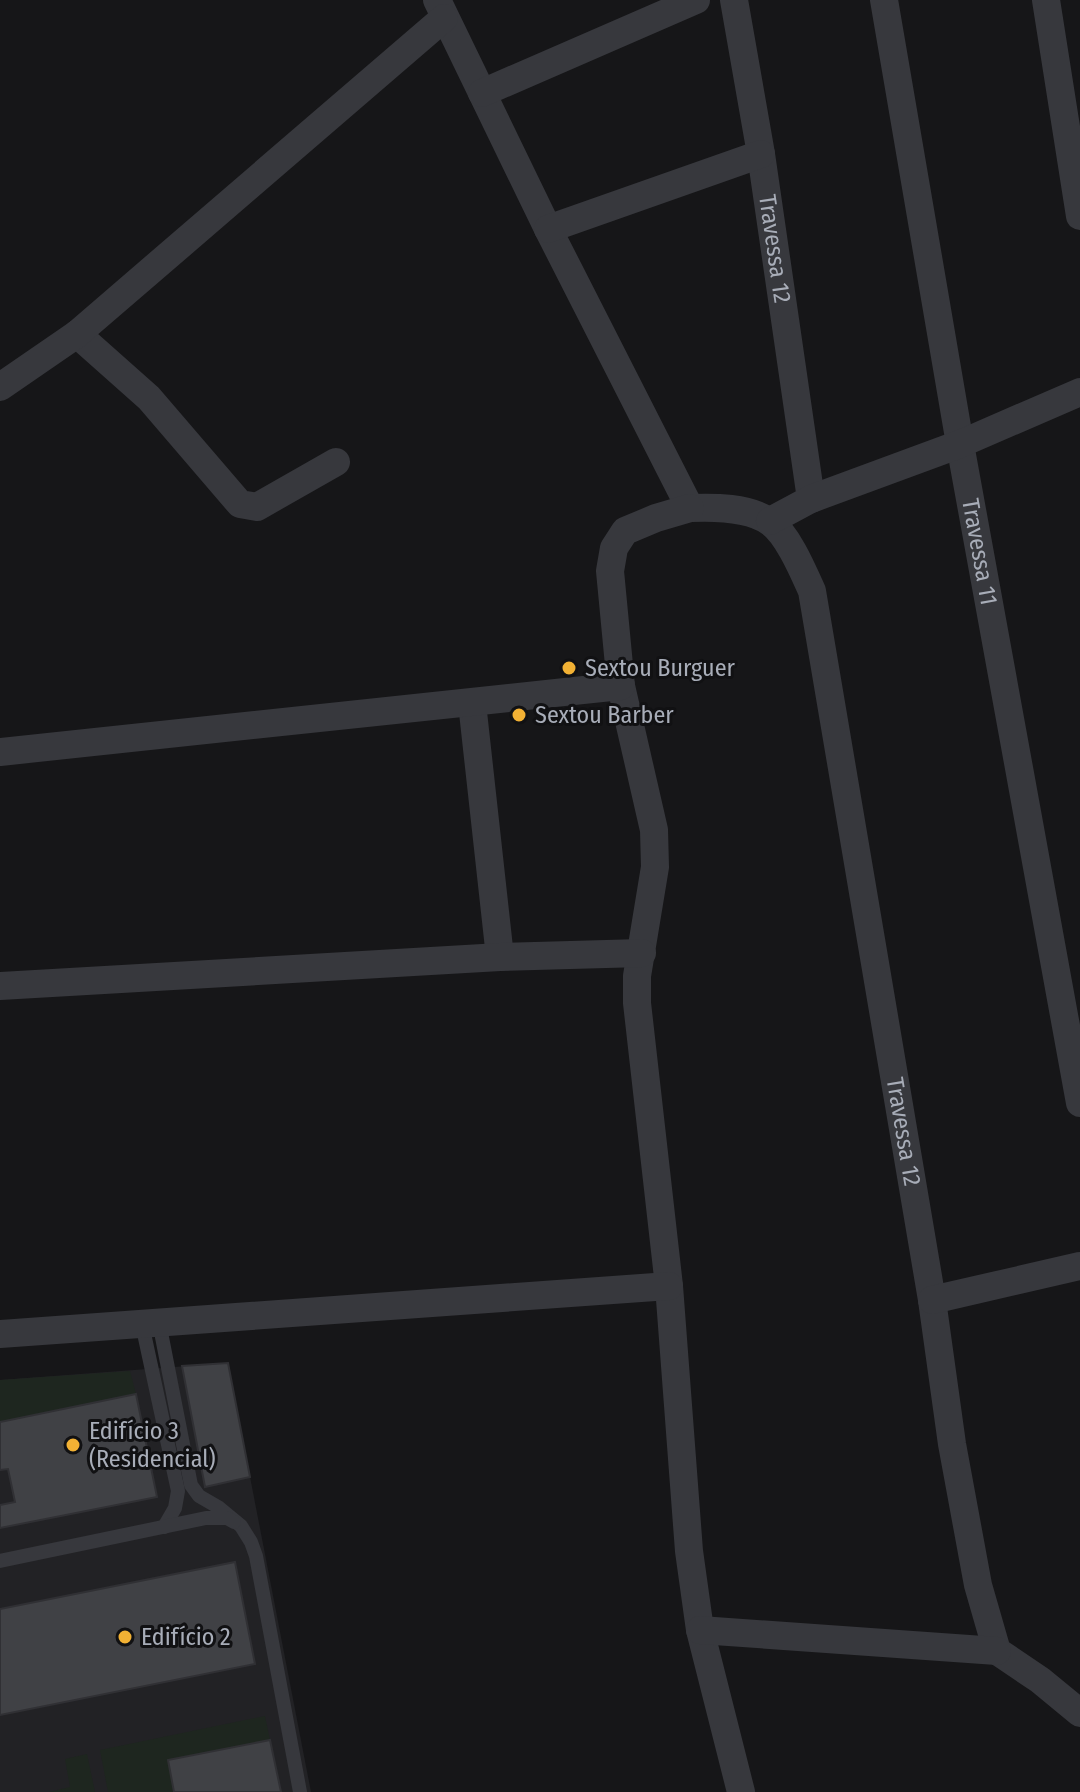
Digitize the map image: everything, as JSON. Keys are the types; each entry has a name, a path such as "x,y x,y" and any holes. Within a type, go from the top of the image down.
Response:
{"street":[{"path":"482,93 696,0"},
{"name":"Travessa 12","path":"734,0 761,154 811,499"},
{"name":"Travessa 11","path":"884,0 960,444 1080,1103"},
{"path":"1046,0 1080,216"},
{"path":"0,387 77,334 441,9 548,229 690,508"},
{"path":"548,229 761,154"},
{"path":"77,334 149,398 240,504 257,507 336,462"},
{"path":"741,1792 700,1630 689,1551 669,1286 637,1003 637,976 655,867 654,830 621,686 610,571 614,548 625,531 690,508 721,507 770,521 811,499 960,444 1080,392"},
{"name":"Travessa 12","path":"770,521 801,564 812,591 932,1300 955,1459 978,1585 997,1651"},
{"path":"0,752 621,686"},
{"path":"472,703 500,957"},
{"path":"0,986 500,957 642,953"},
{"path":"932,1300 1080,1266"},
{"path":"0,1334 669,1286"},
{"path":"700,1630 997,1651 1040,1680 1080,1713"}],"lane":[{"path":"150,1323 191,1485 199,1496 241,1526 256,1556 300,1792"},
{"path":"150,1323 178,1491 175,1508 164,1527"},
{"path":"0,1561 206,1518 227,1518 241,1526"}],"shaded area":[{"path":"228,1363 311,1792 0,1792 0,1380"},
{"path":"130,1371 136,1394 0,1422 0,1380"},
{"path":"265,1716 270,1740 168,1760 174,1792 108,1792 100,1750"},
{"path":"87,1754 95,1792 49,1792 70,1787 65,1759"}],"building":[{"path":"228,1363 250,1477 205,1487 182,1366"},
{"name":"Edifício 3 (Residencial)","path":"136,1394 157,1497 0,1528 0,1505 15,1502 8,1469 0,1470 0,1422"},
{"name":"Edifício 2","path":"235,1562 255,1664 0,1715 0,1609"},
{"path":"270,1740 281,1792 174,1792 168,1760"}],"place":[{"name":"Sextou Burguer","path":"569,668"},
{"name":"Sextou Barber","path":"519,715"},
{"name":"Edifício 3 (Residencial)","path":"73,1445"},
{"name":"Edifício 2","path":"125,1637"}]}
